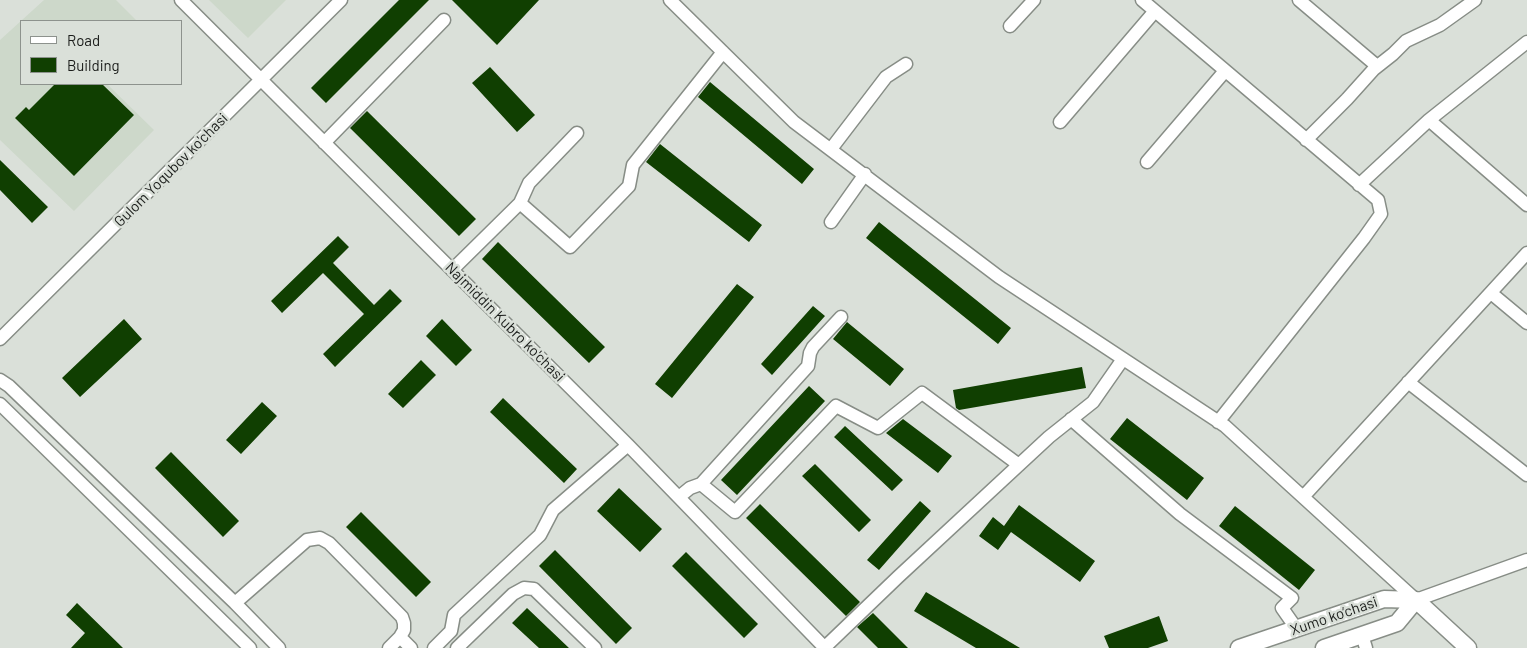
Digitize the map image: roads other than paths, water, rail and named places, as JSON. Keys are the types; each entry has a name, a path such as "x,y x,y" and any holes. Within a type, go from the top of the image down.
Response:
{"main road":[{"name":"Xumo ko’chasi","path":"1239,648 1384,598 1416,600"},
{"name":"Xumo ko’chasi","path":"1324,648 1364,642 1397,623 1416,600"},
{"path":"1416,600 1468,648"}],"street":[{"name":"Najmiddin Kubro ko'chasi","path":"181,0 628,445 824,648"},
{"name":"Gulom Yoqubov ko'chasi","path":"0,339 341,0"},
{"path":"670,0 794,122 999,277 1218,422 1416,600 1527,560"},
{"path":"1010,26 1034,0"},
{"path":"1142,0 1378,200 1381,214 1218,422"},
{"path":"1299,0 1377,66"},
{"path":"1306,140 1377,66 1406,41 1440,25 1465,2"},
{"path":"1060,122 1155,11"},
{"path":"324,142 444,20"},
{"path":"1359,185 1429,120 1527,42"},
{"path":"520,203 570,247 629,186 633,165 723,52"},
{"path":"831,149 886,78 906,64"},
{"path":"1147,162 1225,71"},
{"path":"1429,120 1527,205"},
{"path":"452,270 520,203 529,183 578,132"},
{"path":"831,222 865,174"},
{"path":"1303,497 1527,253"},
{"path":"1491,293 1527,323"},
{"path":"679,497 690,488 701,484 808,366 813,347 841,317"},
{"path":"824,648 1049,437 1093,402 1123,359"},
{"path":"0,380 9,386 235,603 278,648"},
{"path":"1408,382 1527,475"},
{"path":"701,484 735,512 836,406 878,428 922,393 1019,465"},
{"path":"0,404 250,648"},
{"path":"1072,419 1180,514 1292,598 1282,608 1296,628"},
{"path":"434,648 452,631 454,615 540,535 553,510 628,445"},
{"path":"235,603 307,540 320,538 329,543 402,617 404,630 389,648"},
{"path":"457,648 513,594 524,588 534,589 595,648"},
{"path":"400,637 411,648"}]}
